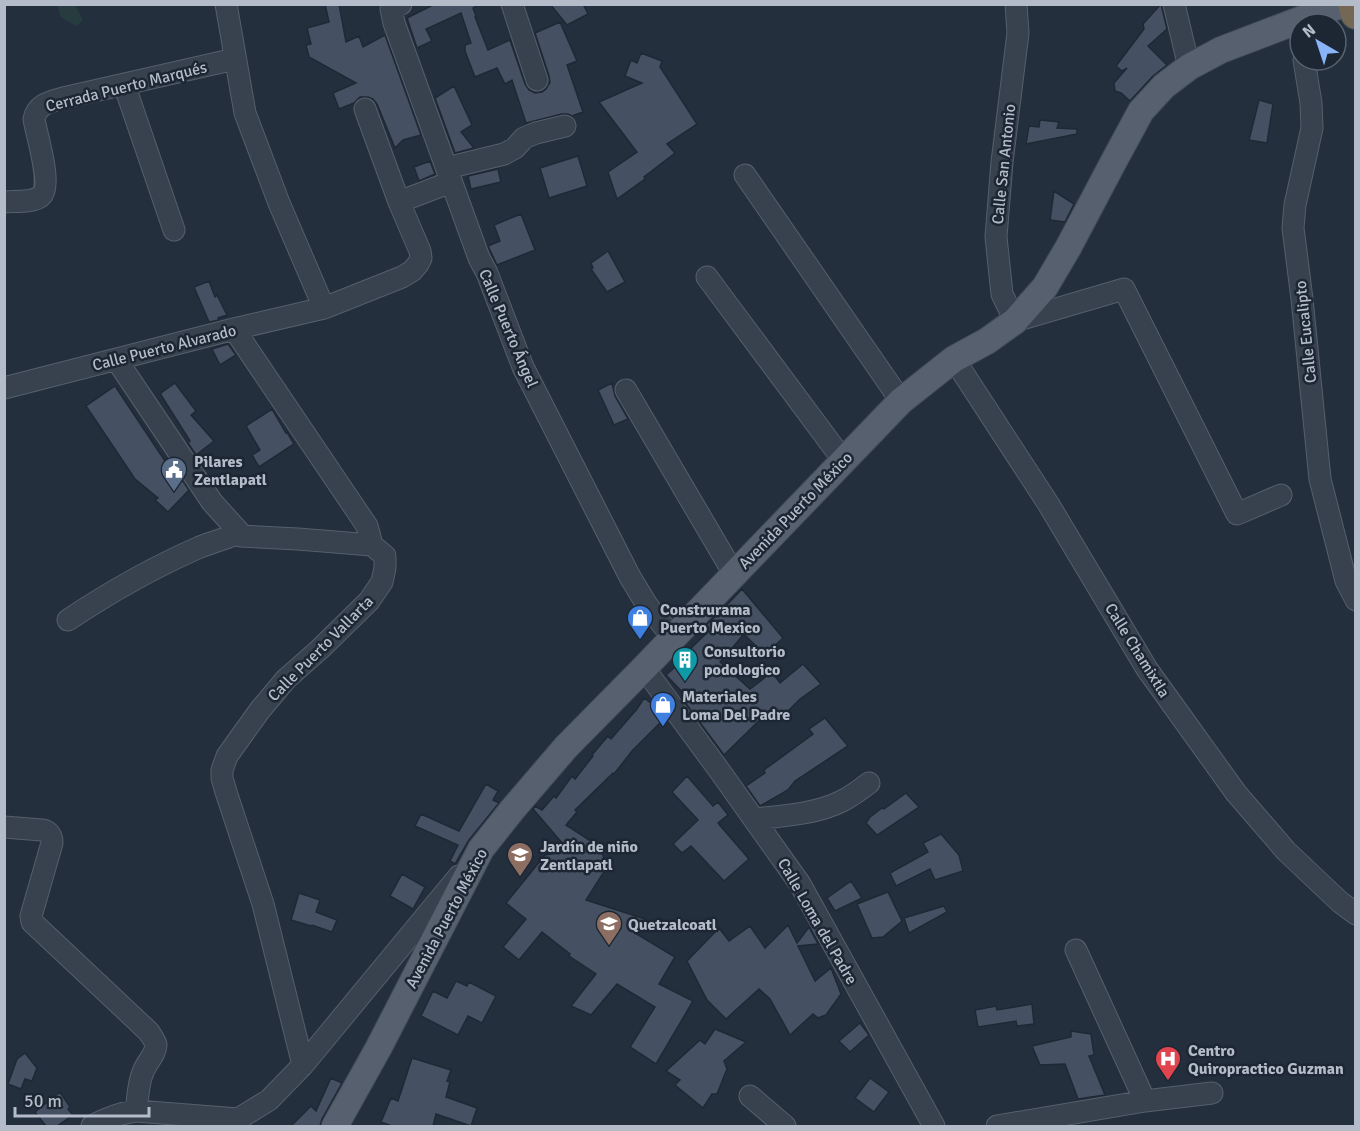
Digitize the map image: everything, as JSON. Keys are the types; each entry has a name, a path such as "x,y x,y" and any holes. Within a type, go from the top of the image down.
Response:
{"highway":[{"path":"1351,4 1356,14"}],"main road":[{"name":"Avenida Puerto México","path":"1324,12 1331,8 1351,4"},
{"name":"Avenida Puerto México","path":"335,1126 379,1047 482,849 566,747 901,401 954,359 987,341 1015,321 1045,287 1141,111 1164,86 1189,66 1221,50 1288,29"}],"street":[{"path":"226,4 245,113 279,203 324,308"},
{"path":"512,4 537,80"},
{"name":"Calle San Antonio","path":"1015,321 1002,294 996,237 1002,162 1018,33 1016,4"},
{"path":"1174,4 1189,66"},
{"name":"Calle Puerto Ángel","path":"394,6 394,23 479,258 487,273 523,367 630,577 647,605 672,638"},
{"name":"Cerrada Puerto Marqués","path":"4,202 36,199 44,192 46,177 34,119 38,108 43,104 235,58"},
{"name":"Calle Eucalipto","path":"1306,72 1312,128 1295,205 1293,228 1320,480 1346,581 1356,600"},
{"path":"124,84 174,230"},
{"path":"365,109 399,202 449,175 504,154 515,148 524,138 565,126"},
{"path":"745,175 901,401"},
{"name":"Calle Puerto Alvarado","path":"4,387 324,308 402,277 418,264 420,251 399,202"},
{"path":"707,277 843,460"},
{"path":"1015,321 1124,289 1237,514 1281,495"},
{"name":"Calle Puerto Vallarta","path":"234,329 367,526 372,544 385,556 382,582 369,601 286,679 227,756 222,770 226,792 262,904 303,1065"},
{"path":"116,359 212,502 241,536 372,544"},
{"name":"Calle Chamixtla","path":"954,359 1049,505 1147,669 1236,793 1286,851 1356,914"},
{"path":"626,390 734,574"},
{"path":"68,620 106,595 167,563 201,546 240,533"},
{"name":"Calle Loma del Padre","path":"644,669 800,884 928,1123"},
{"path":"754,819 826,807 849,797 869,783"},
{"path":"4,827 42,830 50,834 52,843 30,916 32,922 149,1032 155,1042 154,1053 141,1077 136,1111"},
{"path":"92,1126 121,1113 136,1111 238,1119 269,1100 303,1065 482,849"},
{"path":"1076,950 1145,1101"},
{"path":"997,1126 1145,1101 1212,1093"},
{"path":"750,1096 785,1126"}],"green space":[{"path":"57,5 75,5 83,20 76,26 61,17"}],"building":[{"path":"325,4 339,4 346,42 359,36 363,47 385,35 421,135 403,140 395,148 373,99 360,97 354,103 339,109 333,93 356,83 309,57 306,45 311,44 307,28 329,22"},
{"path":"435,4 480,4 473,8 488,50 510,40 525,84 535,93 542,92 550,82 535,33 560,22 577,61 567,65 583,112 572,116 562,114 526,123 512,80 505,84 497,68 475,77 465,51 465,45 471,43 461,13 426,29 432,41 417,48 407,18"},
{"path":"550,4 583,4 588,14 567,25"},
{"path":"1161,4 1167,29 1148,46 1167,65 1153,76 1130,101 1115,91 1114,83 1127,68 1122,71 1116,66 1144,29 1143,24"},
{"path":"641,53 662,61 660,67 697,124 667,144 675,153 617,199 608,172 637,152 599,102 642,83 625,76 631,60 637,63"},
{"path":"454,86 472,125 461,132 474,148 455,153 435,98"},
{"path":"1259,100 1273,104 1267,143 1249,140"},
{"path":"1040,120 1059,122 1057,128 1077,129 1077,134 1026,144 1029,126 1039,127"},
{"path":"578,156 587,186 549,198 540,168"},
{"path":"430,161 435,174 419,181 414,167"},
{"path":"498,169 501,182 471,189 468,176"},
{"path":"1054,191 1074,204 1065,222 1050,220"},
{"path":"521,214 535,250 497,265 488,246 500,241 494,225"},
{"path":"608,251 625,282 607,292 591,269 593,268 591,263"},
{"path":"209,281 215,297 217,295 227,315 209,322 194,287"},
{"path":"228,344 236,355 220,365 212,349"},
{"path":"175,383 196,411 191,415 214,441 196,455 188,443 190,441 161,395"},
{"path":"612,383 615,396 628,419 614,425 598,390"},
{"path":"115,386 165,461 168,459 189,490 168,512 155,500 158,498 135,479 86,406"},
{"path":"272,409 294,444 259,467 252,455 260,450 246,426"},
{"path":"742,589 783,638 765,655 744,634 720,662 750,689 772,672 780,683 803,664 821,684 800,699 784,715 773,707 724,755 684,701 688,698 666,675 691,653 689,650 709,631 705,626"},
{"path":"644,698 659,709 665,718 632,751 614,774 575,810 577,812 566,825 600,847 607,867 586,900 645,919 635,933 675,957 659,984 693,1001 656,1064 630,1047 655,1007 617,984 591,1015 571,1006 596,974 569,956 570,954 542,932 519,960 503,947 526,919 506,903 545,855 569,851 533,809 535,806 542,810 554,796 556,798 572,776 575,779 608,736 611,739"},
{"path":"825,718 848,746 795,781 788,790 760,806 746,786 813,734 809,729"},
{"path":"687,776 713,806 718,802 728,815 718,823 749,859 724,881 691,846 682,853 673,844 698,820 672,792"},
{"path":"486,784 498,791 493,800 499,803 469,840 455,864 450,861 458,845 415,826 421,814 459,831"},
{"path":"906,793 919,807 877,835 866,823 870,817"},
{"path":"941,834 959,855 963,871 935,880 930,869 896,886 890,873 928,852 923,843"},
{"path":"402,874 425,887 413,909 390,896"},
{"path":"851,881 862,898 835,911 827,898"},
{"path":"888,892 902,921 883,937 872,938 857,904"},
{"path":"299,893 320,900 316,912 337,920 332,932 291,920"},
{"path":"944,906 947,912 909,933 904,918"},
{"path":"788,925 797,943 809,927 818,944 798,946 815,981 831,968 841,994 826,1015 818,1018 813,1014 790,1035 770,999 759,989 726,1019 707,1000 687,961 719,928 729,941 750,926 765,948"},
{"path":"456,981 467,986 469,982 496,996 482,1023 468,1016 458,1035 421,1016 433,991 447,998"},
{"path":"1032,1004 1034,1024 1017,1026 1016,1021 978,1027 975,1010 996,1006 997,1010"},
{"path":"860,1023 869,1035 850,1052 839,1041"},
{"path":"715,1029 746,1042 724,1061 727,1069 717,1094 712,1094 703,1108 675,1085 680,1080 666,1071 700,1040 705,1044"},
{"path":"1071,1031 1091,1034 1094,1055 1089,1056 1105,1095 1078,1099 1065,1064 1040,1065 1032,1046 1071,1037"},
{"path":"25,1053 37,1068 32,1081 25,1079 21,1089 8,1084 17,1059"},
{"path":"412,1058 451,1070 447,1081 450,1082 446,1097 477,1108 471,1126 436,1114 433,1126 392,1126 381,1122 391,1098 398,1101"},
{"path":"331,1078 342,1083 320,1126 291,1126 311,1106 316,1111"},
{"path":"870,1078 889,1092 874,1112 855,1098"},
{"path":"60,1092 73,1115 57,1126 46,1126 35,1112"}],"place":[{"name":"Pilares Zentlapatl","path":"174,493"},
{"name":"Construrama Puerto Mexico","path":"640,641"},
{"name":"Consultorio podologico","path":"685,683"},
{"name":"Materiales Loma Del Padre","path":"663,728"},
{"name":"Jardín de niño Zentlapatl","path":"520,878"},
{"name":"Quetzalcoatl","path":"609,947"},
{"name":"Centro Quiropractico Guzman","path":"1168,1082"}]}
